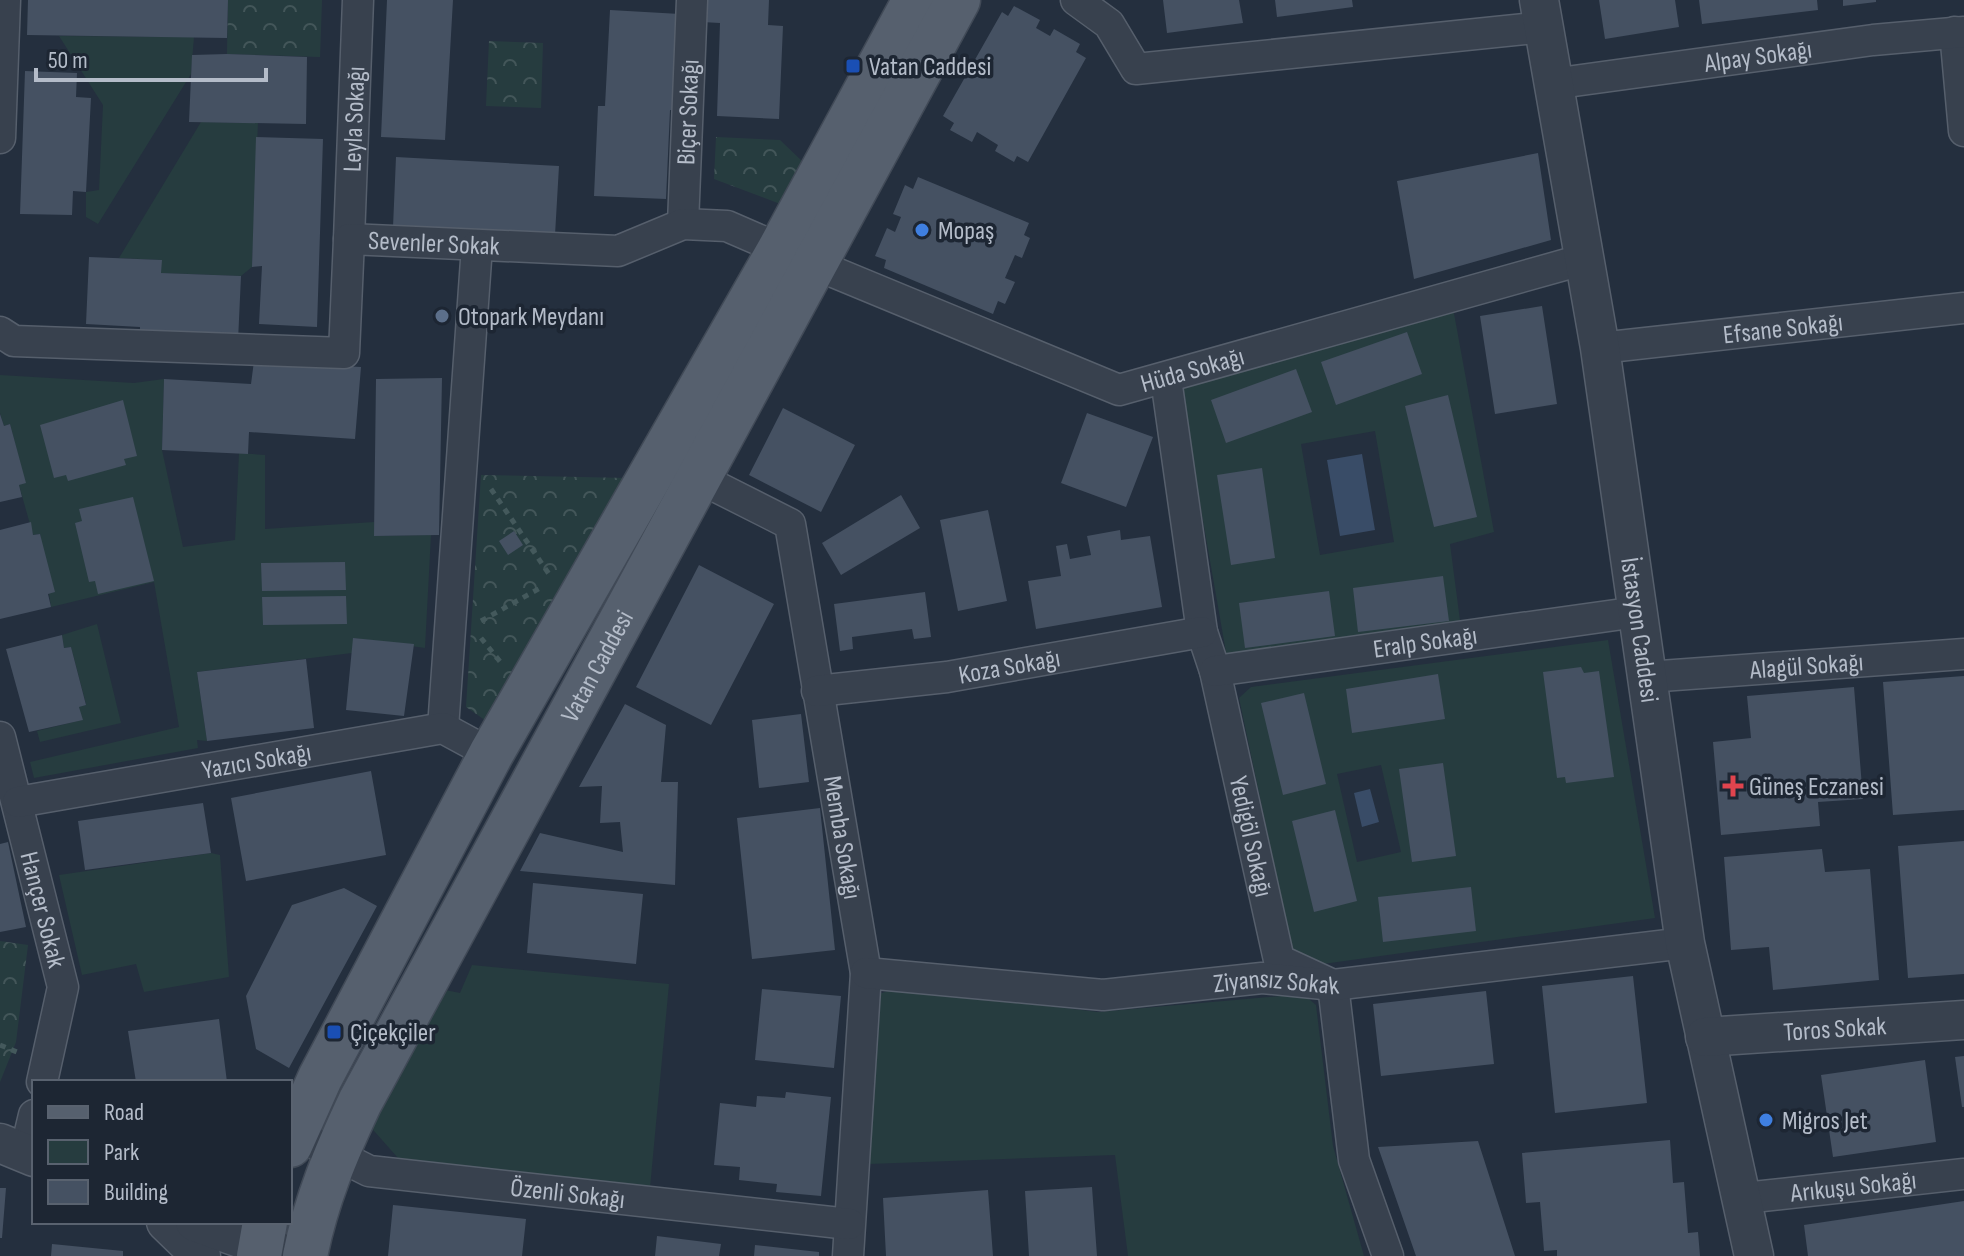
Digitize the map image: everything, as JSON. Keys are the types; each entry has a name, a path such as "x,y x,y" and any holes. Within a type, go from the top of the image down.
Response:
{"main road":[{"name":"Vatan Caddesi","path":"305,1256 312,1218 334,1155 697,477 915,0"},
{"name":"Vatan Caddesi","path":"292,1137 491,754 958,0"}],"street":[{"path":"0,138 5,0"},
{"name":"Leyla Sokağı","path":"349,239 358,0"},
{"name":"Biçer Sokağı","path":"683,224 692,0"},
{"path":"1076,0 1109,24 1136,69 1542,14"},
{"name":"İstasyon Caddesi","path":"1542,14 1600,348 1685,943 1744,1198 1754,1256"},
{"path":"1959,32 1964,131"},
{"name":"Alpay Sokağı","path":"1552,84 1873,40 1959,32"},
{"name":"Sevenler Sokak","path":"0,332 14,341 344,353 349,239 618,251 683,224 727,226 797,256"},
{"path":"477,246 443,728 491,754"},
{"name":"Hüda Sokağı","path":"797,256 1119,390 1585,259"},
{"name":"Efsane Sokağı","path":"1600,348 1964,308"},
{"name":"Yedigöl Sokağı","path":"1166,379 1202,632 1215,671 1279,960 1333,985"},
{"name":"Memba Sokağı","path":"697,477 790,524 866,973 848,1256"},
{"name":"Eralp Sokağı","path":"1215,671 1637,612"},
{"name":"Koza Sokağı","path":"817,691 947,677 1202,632"},
{"name":"Alagül Sokağı","path":"1647,677 1964,654"},
{"name":"Yazıcı Sokağı","path":"18,802 443,728"},
{"name":"Hançer Sokak","path":"0,737 63,987 42,1080"},
{"name":"Ziyansız Sokak","path":"866,973 1103,995 1262,978 1333,985 1685,943"},
{"path":"1333,985 1354,1160 1388,1256"},
{"name":"Toros Sokak","path":"1705,1037 1964,1020"},
{"path":"20,1151 32,1120"},
{"name":"Özenli Sokağı","path":"292,1139 369,1171 849,1224"},
{"name":"Arıkuşu Sokağı","path":"1744,1198 1964,1174"},
{"path":"168,1224 201,1256"},
{"path":"201,1224 268,1246"}],"path":[{"path":"481,475 554,581 471,626 509,673"}],"green space":[{"path":"228,0 322,0 320,57 227,54"},
{"path":"59,36 194,37 191,74 98,224 86,217 86,192 99,190 103,105"},
{"path":"489,41 543,43 541,108 486,106"},
{"path":"201,122 258,123 252,267 241,276 161,273 161,260 119,258"},
{"path":"716,137 780,140 805,164 783,205 714,179"},
{"path":"1453,308 1494,532 1450,544 1461,628 1227,658 1180,389","holes":["1375,431 1394,542 1320,555 1301,444"]},
{"path":"0,375 134,383 164,379 162,450 183,547 235,540 239,453 265,455 265,529 374,522 375,536 431,535 425,648 354,638 352,653 197,672 207,741 197,740 198,748 34,778 30,762 179,727 154,582 51,607 40,534 33,535 19,485 25,482 10,424 4,426 0,413"},
{"path":"481,475 628,478 495,727 466,707"},
{"path":"97,624 121,723 40,742 37,731 82,720 79,707 86,704 71,647 64,648 62,635"},
{"path":"1608,640 1655,918 1323,964 1292,949 1239,698 1251,687","holes":["1381,765 1401,852 1357,862 1337,774"]},
{"path":"211,853 220,855 229,977 144,992 136,964 82,975 59,875"},
{"path":"0,941 28,945 16,1042 0,1082"},
{"path":"472,965 669,984 650,1188 398,1158 367,1123 435,988 460,993"},
{"path":"897,988 1098,1012 1303,994 1316,1005 1333,1146 1364,1256 1128,1256 1115,1155 869,1164 879,994"}],"water":[{"path":"1362,454 1375,530 1340,536 1327,460"},
{"path":"1370,789 1379,822 1362,827 1354,793"}],"building":[{"path":"28,0 228,0 227,38 27,35"},
{"path":"387,0 453,0 445,140 381,137"},
{"path":"703,0 769,0 768,25 783,26 779,119 717,116 720,23 702,22"},
{"path":"1163,0 1239,0 1243,23 1167,33"},
{"path":"1275,0 1352,0 1353,7 1277,17"},
{"path":"1599,0 1675,0 1679,27 1605,39"},
{"path":"1699,0 1817,0 1818,10 1702,24"},
{"path":"1843,0 1876,0 1876,2 1843,6"},
{"path":"1014,6 1040,20 1036,28 1050,36 1054,29 1080,44 1076,52 1086,58 1028,162 1017,156 1014,162 995,151 998,145 977,132 972,142 950,130 954,123 943,116 1002,12 1008,16"},
{"path":"610,10 680,14 677,111 670,110 666,199 594,196 598,106 605,106"},
{"path":"192,55 307,57 306,124 189,122"},
{"path":"25,71 77,73 76,97 91,98 86,192 73,191 72,215 20,214"},
{"path":"256,137 323,139 317,327 259,324 262,266 252,267"},
{"path":"1538,153 1551,240 1414,279 1397,181"},
{"path":"396,157 559,166 555,235 393,227"},
{"path":"918,177 1029,223 1024,235 1030,238 1022,258 1015,255 1005,278 1015,282 1005,304 998,301 993,314 884,268 886,260 875,256 887,228 895,232 901,217 893,214 905,185 913,189"},
{"path":"89,257 162,260 161,273 241,276 238,341 140,335 140,327 86,324"},
{"path":"1542,306 1557,404 1495,414 1480,316"},
{"path":"1407,332 1422,374 1336,405 1321,362"},
{"path":"254,361 361,367 355,439 249,432 248,454 162,450 164,379 251,384"},
{"path":"1296,369 1312,412 1226,443 1211,400"},
{"path":"442,378 439,535 374,536 376,379"},
{"path":"1448,395 1477,517 1434,527 1405,406"},
{"path":"123,400 137,456 124,459 126,465 68,481 66,475 54,478 40,425"},
{"path":"783,408 855,445 821,512 749,475"},
{"path":"1087,413 1153,437 1126,507 1061,483"},
{"path":"0,414 4,426 10,424 26,483 19,485 22,497 0,502"},
{"path":"1262,468 1275,558 1231,565 1217,475"},
{"path":"901,495 920,528 841,575 822,543"},
{"path":"133,497 154,581 98,594 95,581 89,582 75,523 82,521 79,509"},
{"path":"988,510 1007,601 958,611 940,520"},
{"path":"31,522 33,535 40,534 55,592 48,594 51,607 0,619 0,530"},
{"path":"1120,530 1121,540 1150,536 1162,607 1036,629 1028,581 1061,576 1056,546 1067,544 1070,559 1091,555 1087,536"},
{"path":"514,531 523,545 508,555 499,541"},
{"path":"345,562 346,590 262,591 261,563"},
{"path":"699,565 774,604 711,725 636,687"},
{"path":"1443,576 1449,621 1358,632 1353,588"},
{"path":"1329,591 1335,636 1245,648 1239,603"},
{"path":"925,592 931,637 914,639 912,629 852,637 853,649 840,651 834,604"},
{"path":"346,596 347,624 263,625 262,597"},
{"path":"62,635 64,648 71,647 86,705 79,707 83,720 29,732 6,649"},
{"path":"353,638 414,644 404,716 346,710"},
{"path":"306,659 314,728 207,741 197,672"},
{"path":"1581,667 1584,673 1599,671 1614,777 1566,783 1565,777 1557,778 1543,672"},
{"path":"1438,674 1445,719 1352,733 1346,689"},
{"path":"1964,676 1964,810 1893,815 1883,682"},
{"path":"1854,687 1863,799 1818,802 1820,826 1721,835 1713,742 1751,738 1747,696"},
{"path":"1304,693 1326,784 1283,795 1261,703"},
{"path":"625,704 666,725 661,782 678,782 675,885 520,871 540,833 623,852 620,822 600,823 602,786 579,787"},
{"path":"801,714 809,782 759,788 752,720"},
{"path":"1443,763 1456,856 1412,862 1399,769"},
{"path":"371,771 386,855 246,881 231,798"},
{"path":"203,803 211,853 85,870 78,821"},
{"path":"820,808 835,950 752,959 737,818"},
{"path":"1335,810 1357,901 1314,912 1292,821"},
{"path":"1964,841 1964,974 1908,978 1898,846"},
{"path":"8,842 26,927 0,932 0,844"},
{"path":"1822,849 1825,872 1870,869 1879,980 1773,990 1769,947 1731,950 1724,857"},
{"path":"533,883 643,894 636,964 527,953"},
{"path":"1471,887 1476,931 1383,942 1378,897"},
{"path":"344,888 377,906 289,1068 256,1049 246,996 292,905"},
{"path":"1633,976 1647,1103 1555,1113 1542,986"},
{"path":"762,989 841,996 834,1068 755,1060"},
{"path":"1486,991 1494,1064 1381,1076 1373,1004"},
{"path":"219,1019 227,1080 136,1080 128,1031"},
{"path":"1964,1056 1964,1107 1962,1107 1955,1057"},
{"path":"1925,1060 1936,1142 1833,1157 1821,1075"},
{"path":"786,1092 831,1097 821,1196 776,1192 777,1184 739,1180 740,1167 714,1165 720,1103 756,1107 757,1096 785,1098"},
{"path":"1670,1140 1673,1183 1684,1182 1688,1233 1698,1232 1700,1256 1557,1256 1557,1250 1544,1251 1540,1202 1526,1203 1522,1153"},
{"path":"1478,1141 1515,1256 1416,1256 1378,1147"},
{"path":"1092,1187 1097,1256 1029,1256 1025,1191"},
{"path":"0,1188 6,1188 2,1238 0,1238"},
{"path":"988,1190 993,1256 886,1256 883,1198"},
{"path":"1964,1201 1964,1256 1808,1256 1804,1225"},
{"path":"393,1205 526,1219 522,1256 388,1256"},
{"path":"657,1236 721,1244 719,1256 655,1256"},
{"path":"52,1244 123,1251 123,1256 51,1256"},
{"path":"755,1245 819,1252 819,1256 754,1256"}],"place":[{"name":"Vatan Caddesi","path":"853,66"},
{"name":"Mopaş","path":"922,230"},
{"name":"Otopark Meydanı","path":"442,316"},
{"name":"Güneş Eczanesi","path":"1733,786"},
{"name":"Çiçekçiler","path":"334,1032"},
{"name":"Migros Jet","path":"1766,1120"}]}
